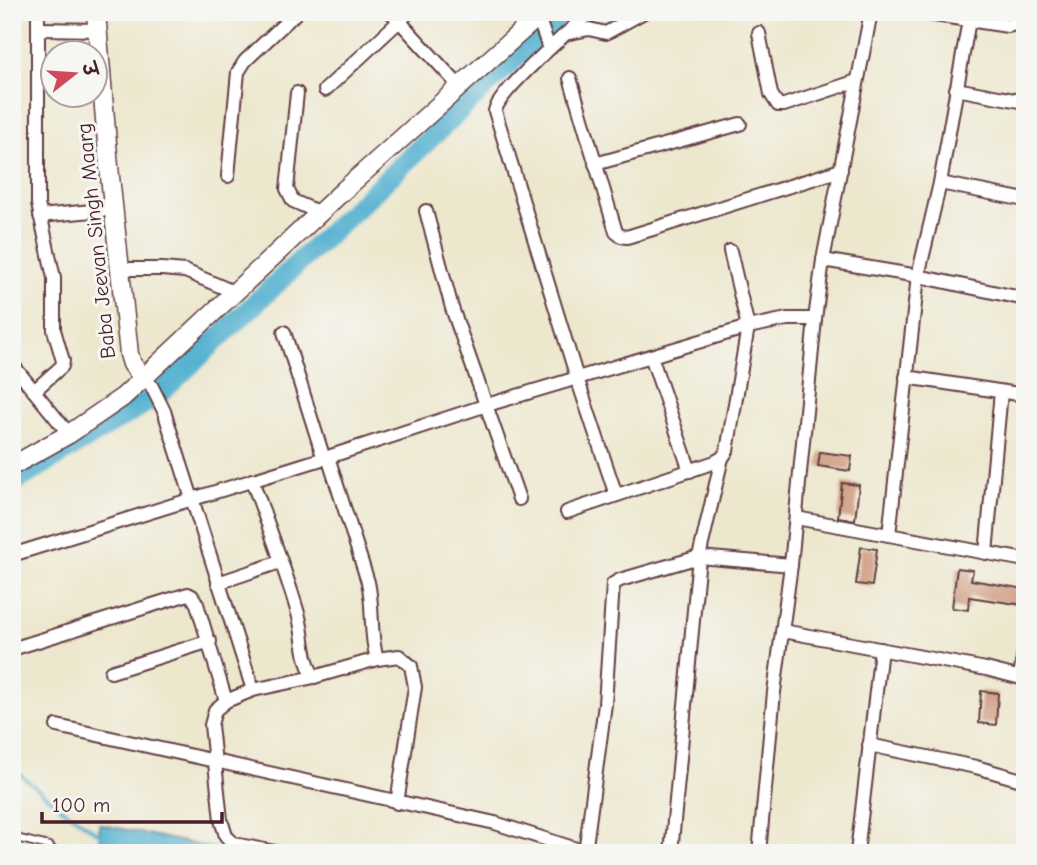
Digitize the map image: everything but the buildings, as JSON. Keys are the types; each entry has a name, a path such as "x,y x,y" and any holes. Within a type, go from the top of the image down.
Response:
{"street":[{"path":"34,391 59,369 62,361 54,330 52,266 40,216 38,12"},
{"path":"228,176 238,72 245,61 297,12"},
{"path":"590,12 548,46 502,98 495,111 617,495"},
{"path":"566,34 589,29 606,33 644,12"},
{"path":"759,853 815,319 823,260 871,12"},
{"path":"915,12 1014,25 1019,23 1022,12"},
{"path":"325,90 400,15 460,88"},
{"path":"13,463 69,434 147,382 320,213 540,18 548,46"},
{"path":"889,535 918,276 940,183 969,20"},
{"path":"38,29 97,21"},
{"name":"Baba Jeevan Singh Maarg","path":"97,21 113,209 130,359 147,382"},
{"path":"759,33 771,93 778,105 857,81"},
{"path":"570,78 595,164 617,232 621,236 627,237 841,170"},
{"path":"956,89 1025,102"},
{"path":"297,93 287,189 293,201 320,213"},
{"path":"595,164 740,124"},
{"path":"940,183 1025,200"},
{"path":"40,216 113,209"},
{"path":"426,211 448,296 519,499"},
{"path":"671,853 699,557 722,458 727,451 748,327 730,251"},
{"path":"823,260 918,276 1025,299"},
{"path":"120,269 185,271 236,293"},
{"path":"12,555 191,501 487,405 748,327 787,319 815,319"},
{"path":"285,332 370,591 371,638 377,659"},
{"path":"651,356 690,471"},
{"path":"12,364 69,434"},
{"path":"906,377 1025,395"},
{"path":"147,382 158,398 253,690"},
{"path":"986,554 1001,392"},
{"path":"567,512 722,458"},
{"path":"252,480 303,630 304,656 314,677"},
{"path":"796,518 1025,560"},
{"path":"57,726 495,823 587,852 605,704 612,587 620,580 699,557 791,565"},
{"path":"218,583 280,562"},
{"path":"12,649 188,594 197,604 226,701"},
{"path":"783,631 1023,678 1025,645"},
{"path":"111,673 236,641"},
{"path":"858,853 881,649"},
{"path":"280,853 234,844 226,836 221,820 214,762 212,717 215,710 226,701 253,690 314,677 377,659 399,656 406,660 414,673 415,697 397,803"},
{"path":"869,745 975,767 1025,781"}],"lane":[{"path":"12,837 49,846 56,853"}],"water":[{"path":"99,824 236,853 109,853 100,841"}],"waterway":[{"path":"12,483 157,396 564,12"},
{"path":"12,768 103,837"}]}
